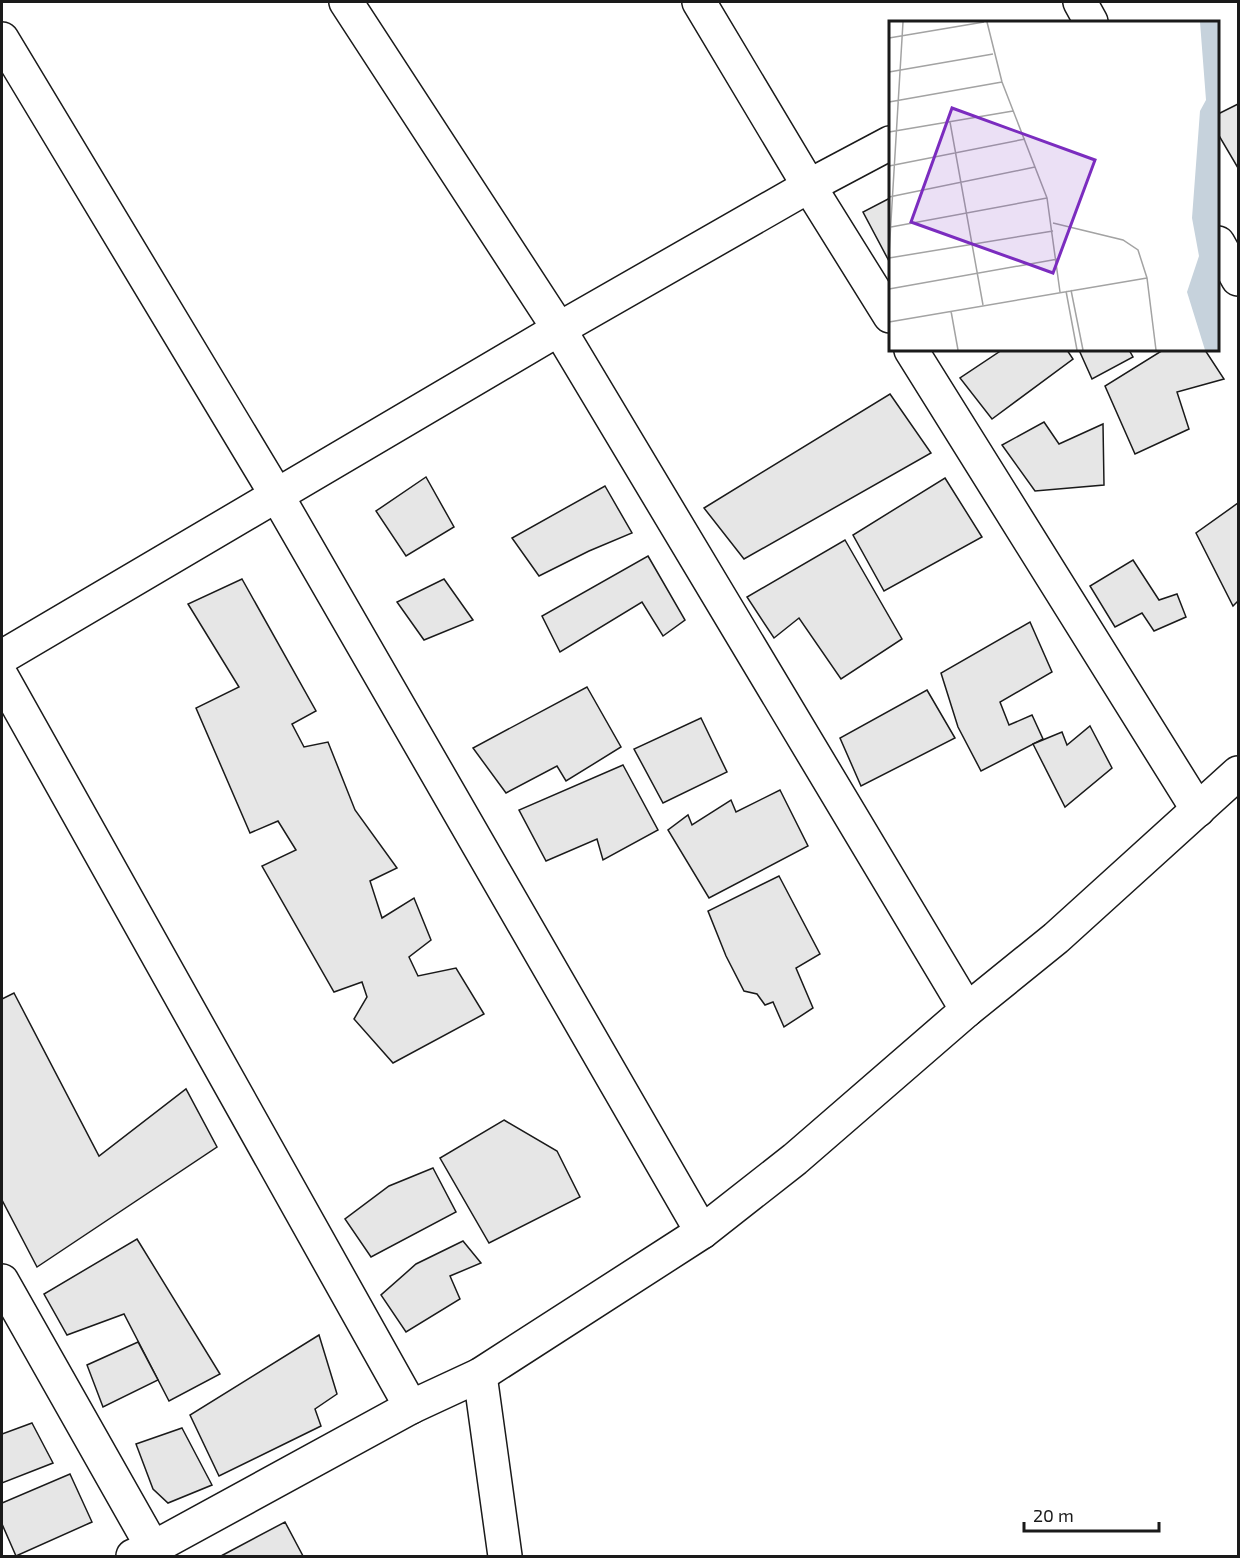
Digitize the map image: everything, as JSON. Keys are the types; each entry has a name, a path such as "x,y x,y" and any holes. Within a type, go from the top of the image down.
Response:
{"street":[{"path":"346,2 559,329 966,1010"},
{"path":"699,2 809,186 889,313"},
{"path":"1080,2 1090,21"},
{"path":"2,39 276,494 702,1232"},
{"path":"2,657 559,329 809,186 889,144"},
{"path":"1219,245 1239,279"},
{"path":"912,351 1198,810"},
{"path":"2,677 411,1407"},
{"path":"2,1281 143,1552 411,1407 480,1375 702,1232 795,1159 966,1010 1056,938 1239,773"},
{"path":"480,1375 505,1557"}],"building":[{"path":"1238,104 1238,168 1219,136 1219,114"},
{"path":"889,199 889,261 863,212"},
{"path":"1000,351 1068,351 1073,359 992,419 960,378"},
{"path":"1079,351 1130,351 1133,357 1092,379"},
{"path":"1161,351 1206,351 1224,379 1177,392 1189,429 1135,454 1105,386"},
{"path":"890,394 931,453 744,559 704,508"},
{"path":"1044,422 1059,444 1103,424 1104,485 1035,491 1002,445"},
{"path":"426,477 454,527 406,556 376,511"},
{"path":"945,478 982,537 884,591 853,535"},
{"path":"605,486 632,533 539,576 512,538"},
{"path":"1238,503 1238,601 1233,606 1196,533"},
{"path":"845,540 902,639 841,679 799,618 774,638 747,597"},
{"path":"648,556 685,620 663,636 642,602 560,652 542,616"},
{"path":"1133,560 1159,600 1177,594 1186,617 1154,631 1142,613 1115,627 1090,586"},
{"path":"242,579 316,711 292,724 304,747 328,742 355,810 397,868 370,881 382,918 414,898 431,940 409,957 418,976 456,968 484,1014 393,1063 354,1019 367,997 362,982 334,992 262,866 296,850 278,821 250,833 196,708 239,687 188,604"},
{"path":"444,579 473,620 424,640 397,602"},
{"path":"1030,622 1052,672 1000,702 1009,725 1032,715 1043,739 981,771 958,727 941,673"},
{"path":"587,687 621,747 566,781 557,766 506,793 473,748"},
{"path":"927,690 955,738 861,786 840,738"},
{"path":"701,718 727,772 663,803 634,749"},
{"path":"1090,726 1112,768 1065,807 1033,744 1062,732 1067,745"},
{"path":"623,765 658,830 603,860 597,839 546,861 519,810"},
{"path":"780,790 808,846 709,898 668,830 688,815 692,825 731,800 736,812"},
{"path":"779,876 820,954 796,968 813,1008 784,1027 773,1002 765,1005 757,994 744,991 726,956 708,911"},
{"path":"14,993 99,1156 186,1089 217,1147 37,1267 2,1200 2,999"},
{"path":"504,1120 557,1151 580,1197 489,1243 440,1158"},
{"path":"433,1168 456,1212 371,1257 345,1219 389,1186"},
{"path":"137,1239 220,1374 169,1401 124,1314 67,1335 44,1294"},
{"path":"463,1241 481,1263 450,1276 460,1299 406,1332 381,1295 416,1264"},
{"path":"319,1335 337,1394 315,1409 321,1426 219,1476 190,1415"},
{"path":"138,1342 158,1380 103,1407 87,1365"},
{"path":"32,1423 53,1463 2,1483 2,1434"},
{"path":"182,1428 212,1485 168,1503 153,1489 136,1444"},
{"path":"70,1474 92,1522 16,1556 2,1524 2,1503"},
{"path":"285,1522 303,1556 221,1556"}]}
